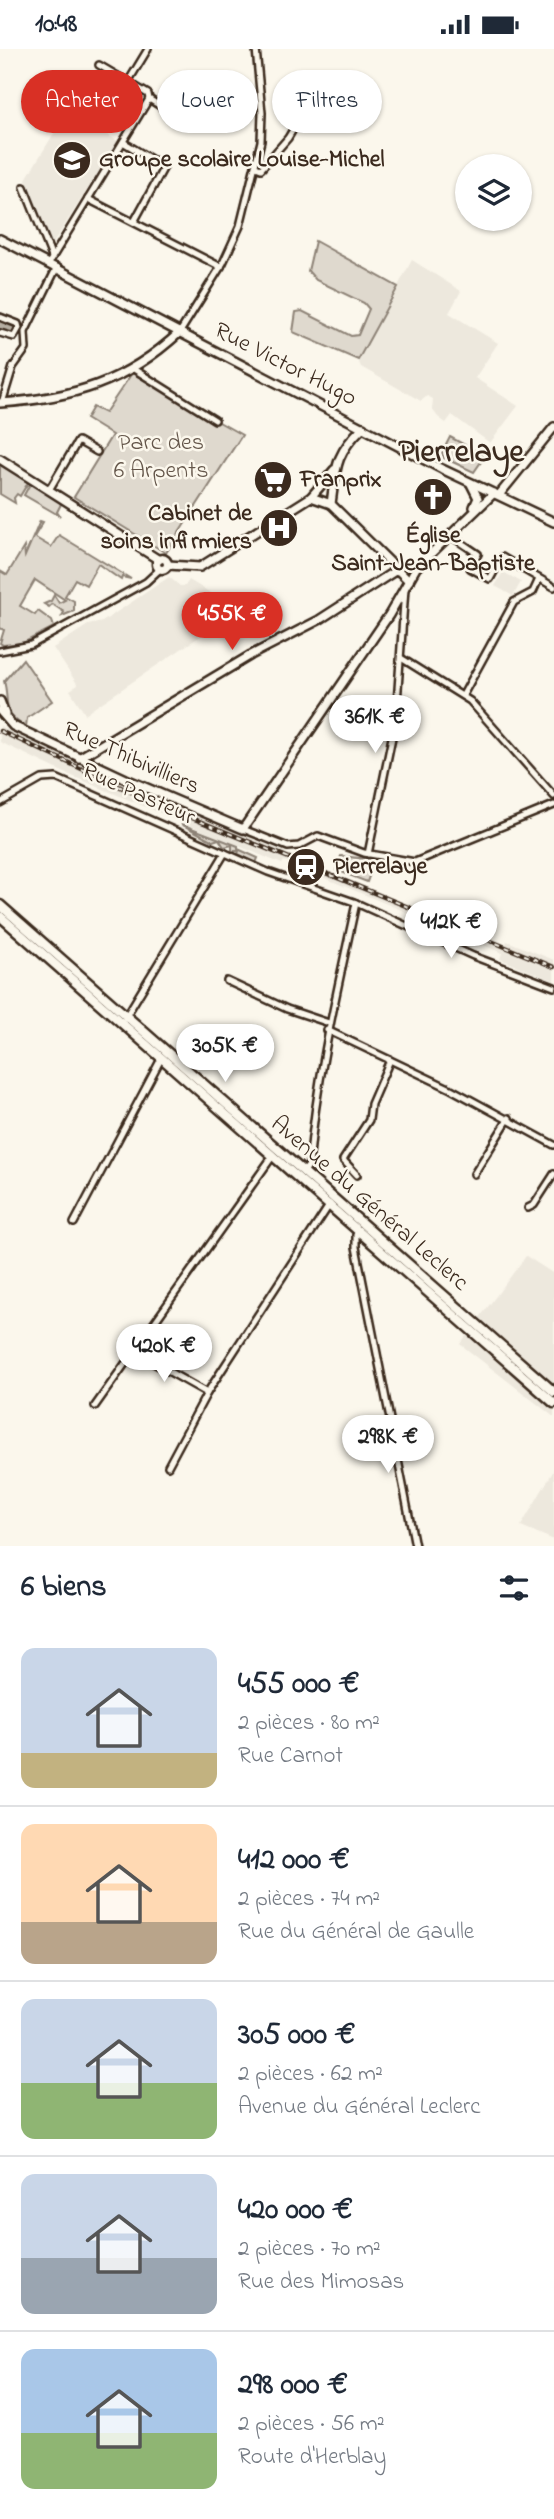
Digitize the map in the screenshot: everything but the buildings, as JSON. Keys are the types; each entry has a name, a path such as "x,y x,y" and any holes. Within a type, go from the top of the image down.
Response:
{"main road":[{"name":"Avenue du Général Leclerc","path":"0,905 127,1016 163,1055 272,1157 306,1186 331,1202 554,1392"},
{"name":"Avenue du Général Leclerc","path":"0,916 116,1019 305,1171 331,1202"},
{"name":"Avenue du Général Leclerc","path":"361,1228 554,1403"}],"street":[{"path":"135,70 148,49"},
{"path":"57,267 29,321 25,332 26,349 13,367 1,403 48,399 91,389 132,368 180,332 221,267 240,226 256,167 262,124 256,49"},
{"path":"99,65 108,70"},
{"path":"143,92 157,104"},
{"path":"50,260 149,99"},
{"path":"256,167 261,169 279,151 290,133"},
{"path":"123,142 164,167 135,220"},
{"path":"24,187 50,260"},
{"path":"89,199 135,220 221,267"},
{"name":"Rue Victor Hugo","path":"0,239 50,260 57,267 180,332 470,482 554,522"},
{"path":"0,317 18,324 19,328 14,337 0,333"},
{"path":"132,368 215,420"},
{"path":"0,651 31,645 146,582 168,565 200,567 311,498 334,470 347,442 363,427"},
{"path":"554,427 496,494 471,514 416,568 243,829 288,847 299,846 318,836 368,855 415,862 554,805"},
{"path":"49,490 78,441 97,453"},
{"path":"0,459 159,560 166,560 168,565"},
{"path":"331,504 334,470"},
{"path":"470,482 478,498 471,514"},
{"path":"311,498 331,504 398,569 407,584 396,718 368,855"},
{"path":"450,535 478,554 470,568 490,579 502,557 554,587"},
{"path":"159,560 157,565 160,569"},
{"path":"79,758 251,655 320,620 398,569"},
{"path":"463,695 514,602 533,592 539,579"},
{"path":"401,658 463,695 483,713 554,796"},
{"path":"0,701 7,718"},
{"name":"Rue Thibivilliers","path":"0,711 13,726 79,758 243,829"},
{"name":"Rue Pasteur","path":"0,803 42,779 56,778 268,872 356,903 473,955 554,987"},
{"path":"116,1019 127,1016 225,853"},
{"path":"298,1179 309,1165 316,1093 328,1026 356,903"},
{"path":"227,981 328,1026 390,1060 509,1118 554,1145"},
{"path":"74,1223 163,1055"},
{"path":"357,1175 343,1160 369,1120 371,1104 390,1060"},
{"path":"474,1174 509,1118"},
{"path":"95,1406 272,1157"},
{"path":"528,1208 534,1205 554,1174"},
{"path":"306,1186 313,1178"},
{"path":"169,1466 207,1393 331,1202"},
{"path":"361,1228 356,1247 415,1546"},
{"path":"134,1352 207,1393"}],"shaded area":[{"name":"Groupe scolaire Louise-Michel","path":"54,133 104,133 118,141 52,245 26,179"},
{"path":"412,260 461,291 449,313 498,343 475,378 518,406 490,443 452,415 446,423 438,417 432,409 433,399 427,396 421,401 361,367 358,360"},
{"path":"503,572 521,582 513,596 495,586"},
{"path":"169,577 180,586 185,586 189,580 239,610 85,714 70,690 78,685 53,648 88,625 102,622"},
{"path":"0,726 106,777 285,852 286,856 505,945 507,941 554,960 554,981 500,959 502,953 442,927 284,861 282,864 65,773 0,742"},
{"path":"526,1256 554,1274 554,1417 460,1344"},
{"path":"554,1470 554,1540 521,1526"}],"green space":[{"path":"315,241 398,287 358,360 293,332 296,312 302,311 351,336 358,335 369,309 364,303 316,280 308,271"},
{"name":"Parc des 6 Arpents","path":"132,373 242,435 166,553 74,497 112,435 86,419 93,407 105,413"},
{"path":"450,437 485,456 474,472 444,458 442,453"},
{"path":"0,465 29,481 20,496 17,494 14,498 15,503 0,494"},
{"path":"31,482 62,502 57,512 60,516 24,495"},
{"path":"40,521 43,522 34,537 51,547 59,535 131,579 122,577 121,580 98,564 86,585 75,579 65,596 74,601 74,611 62,616 64,612 52,604 49,607 44,604 51,601 54,595 59,603 65,600 35,580 20,606 35,615 38,611 52,621 54,627 23,643 3,645 0,643 4,630 0,628 0,571 7,575 24,547 25,556"},
{"path":"23,659 52,701 27,718 26,727 9,712 4,681"},
{"path":"181,824 238,846 238,849 258,858 256,863 238,854 239,851 232,851 232,845 224,847 219,839 213,841"},
{"path":"341,856 386,861 387,873 372,868 367,882 336,870"}],"waterway":[{"path":"0,326 12,330"}],"railway":[{"path":"0,731 153,802 554,967"}],"place":[{"name":"Groupe scolaire Louise-Michel","path":"72,160"},
{"name":"Franprix","path":"273,480"},
{"name":"Église Saint-Jean-Baptiste","path":"433,497"},
{"name":"Cabinet de soins infirmiers","path":"279,528"},
{"name":"Pierrelaye","path":"306,867"}],"district":[{"name":"Pierrelaye","path":"461,453"}]}
